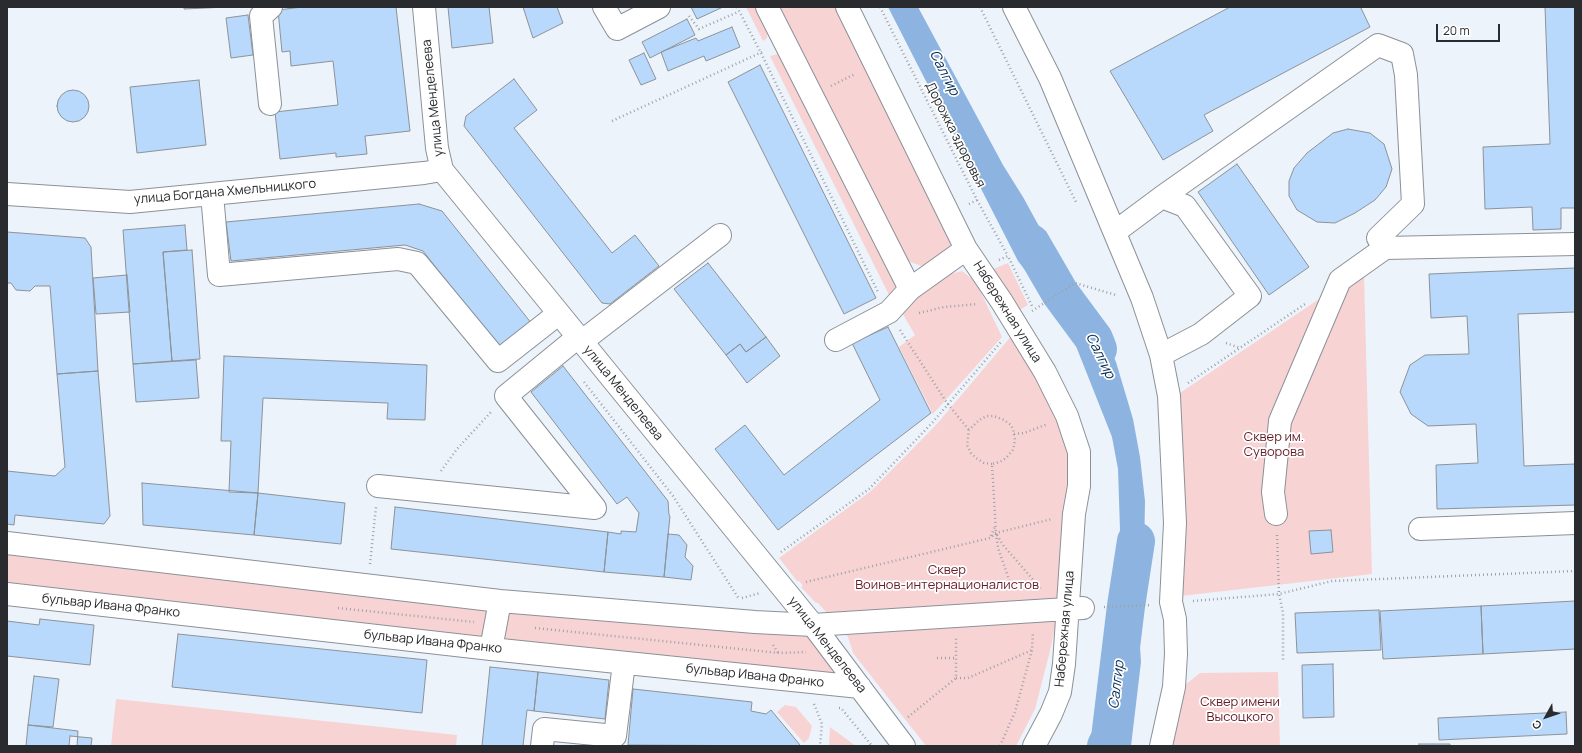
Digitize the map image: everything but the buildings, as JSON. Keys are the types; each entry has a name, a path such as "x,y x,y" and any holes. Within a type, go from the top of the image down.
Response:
{"street":[{"path":"270,104 261,16 271,7"},
{"name":"улица Менделеева","path":"424,7 437,148 442,170 813,625 904,746"},
{"path":"604,7 617,29 659,7"},
{"path":"767,7 910,289"},
{"path":"847,7 966,249"},
{"path":"1014,7 1050,78 1142,298 1161,355 1170,396 1175,523 1163,603 1175,619 1176,654 1174,687 1161,746"},
{"path":"1115,232 1162,197 1378,45 1402,54 1406,75 1413,204 1378,238 1385,248"},
{"name":"улица Богдана Хмельницкого","path":"7,194 116,202 212,194 442,170"},
{"path":"212,194 219,275 398,259 417,263 498,361 558,314"},
{"path":"1161,355 1201,334 1250,296 1185,206 1162,197"},
{"path":"378,486 595,508 506,396 560,351 580,340 720,235"},
{"path":"1276,514 1273,492 1280,421 1340,280 1385,248 1575,244"},
{"name":"Набережная улица","path":"836,340 888,312 910,289 966,249 1002,302 1014,324 1045,372 1067,416 1079,452 1079,486 1074,514 1075,608 1060,692 1051,714 1034,746"},
{"path":"1420,529 1575,523"},
{"path":"7,543 500,601 755,622 813,625 1075,608"},
{"name":"бульвар Ивана Франко","path":"7,594 624,663 860,687"},
{"path":"491,648 500,601"},
{"path":"542,746 544,730 615,736 624,663"}],"path":[{"path":"736,7 761,53 888,312 947,403 969,430"},
{"name":"Дорожка здоровья","path":"880,7 977,200 965,206"},
{"path":"980,7 1079,207"},
{"path":"689,16 699,29 738,12"},
{"path":"612,121 784,41"},
{"path":"811,96 875,64"},
{"path":"977,200 1008,256 1034,310"},
{"path":"995,262 1008,256"},
{"path":"775,556 869,489 932,423 947,403 1002,342 1014,324 1074,283 1116,294 1142,298"},
{"path":"1115,289 1116,294"},
{"path":"1170,396 1309,301"},
{"path":"888,312 915,314 944,307 1002,302"},
{"path":"560,351 673,496 755,622 799,681"},
{"path":"425,491 458,449 506,396"},
{"path":"987,416 994,416 1004,420 1011,425 1014,434 1015,440 1013,450 1000,462 992,464 984,463 976,458 967,445 969,430 979,420 987,416"},
{"path":"1014,434 1024,433 1067,416"},
{"path":"992,464 995,525 998,548 1013,593"},
{"path":"370,564 378,486"},
{"path":"782,588 990,538 996,533 1074,514"},
{"path":"1276,514 1279,594 1283,612 1284,662"},
{"path":"990,538 995,525"},
{"path":"996,533 1003,545 1044,591"},
{"path":"1075,608 1279,594 1332,581 1575,571"},
{"path":"330,607 496,624"},
{"path":"956,678 956,632 963,615"},
{"path":"1000,746 1015,712 1032,650 1033,632 1028,627"},
{"path":"535,628 779,653 833,651"},
{"path":"907,717 956,678 968,678 1032,650"},
{"path":"938,658 956,658"},
{"path":"820,702 812,699 822,724 820,746"},
{"path":"834,706 841,708 872,746"}],"green space":[{"path":"746,7 756,7 768,31 767,38 763,41"},
{"path":"777,7 838,7 952,240 950,248 933,262 922,266 910,262 899,249"},
{"path":"779,54 895,282 898,290 891,299 770,56"},
{"path":"1008,263 1028,305 1010,315 988,271"},
{"path":"962,271 976,282 1002,337 933,414 899,347 915,335 900,309 947,275"},
{"name":"Сквер им. Суворова","path":"1364,276 1372,574 1181,596 1177,395 1322,297"},
{"name":"Сквер Воинов-интернационалистов","path":"1013,334 1066,434 1071,475 1064,584 1049,655 1035,709 1016,746 926,746 853,653 848,637 818,603 816,603 801,587 803,586 799,581 797,581 779,558 871,491 936,425"},
{"path":"7,552 495,609 489,640 7,586"},
{"path":"502,610 808,634 840,676 496,640"},
{"name":"Сквер имени Высоцкого","path":"1278,672 1280,746 1169,746 1185,685 1200,673"},
{"path":"116,699 457,735 456,746 111,746"},
{"path":"785,705 796,707 812,726 809,738 804,743 777,712"},
{"path":"830,727 856,746 829,746"}],"water":[{"path":"888,7 918,7 1003,165 1023,197 1057,259 1064,283 1045,296 1018,261"},
{"path":"1079,299 1099,324 1116,362 1133,419 1140,457 1145,501 1144,555 1139,593 1116,594 1120,530 1118,469 1112,437 1074,341 1059,314"},
{"path":"1113,613 1138,615 1141,662 1131,746 1092,746 1106,673"}],"waterway":[{"name":"Салгир","path":"1031,243 1060,293 1094,339 1098,349"},
{"name":"Салгир","path":"1106,746 1110,738 1126,606 1136,541"}]}
